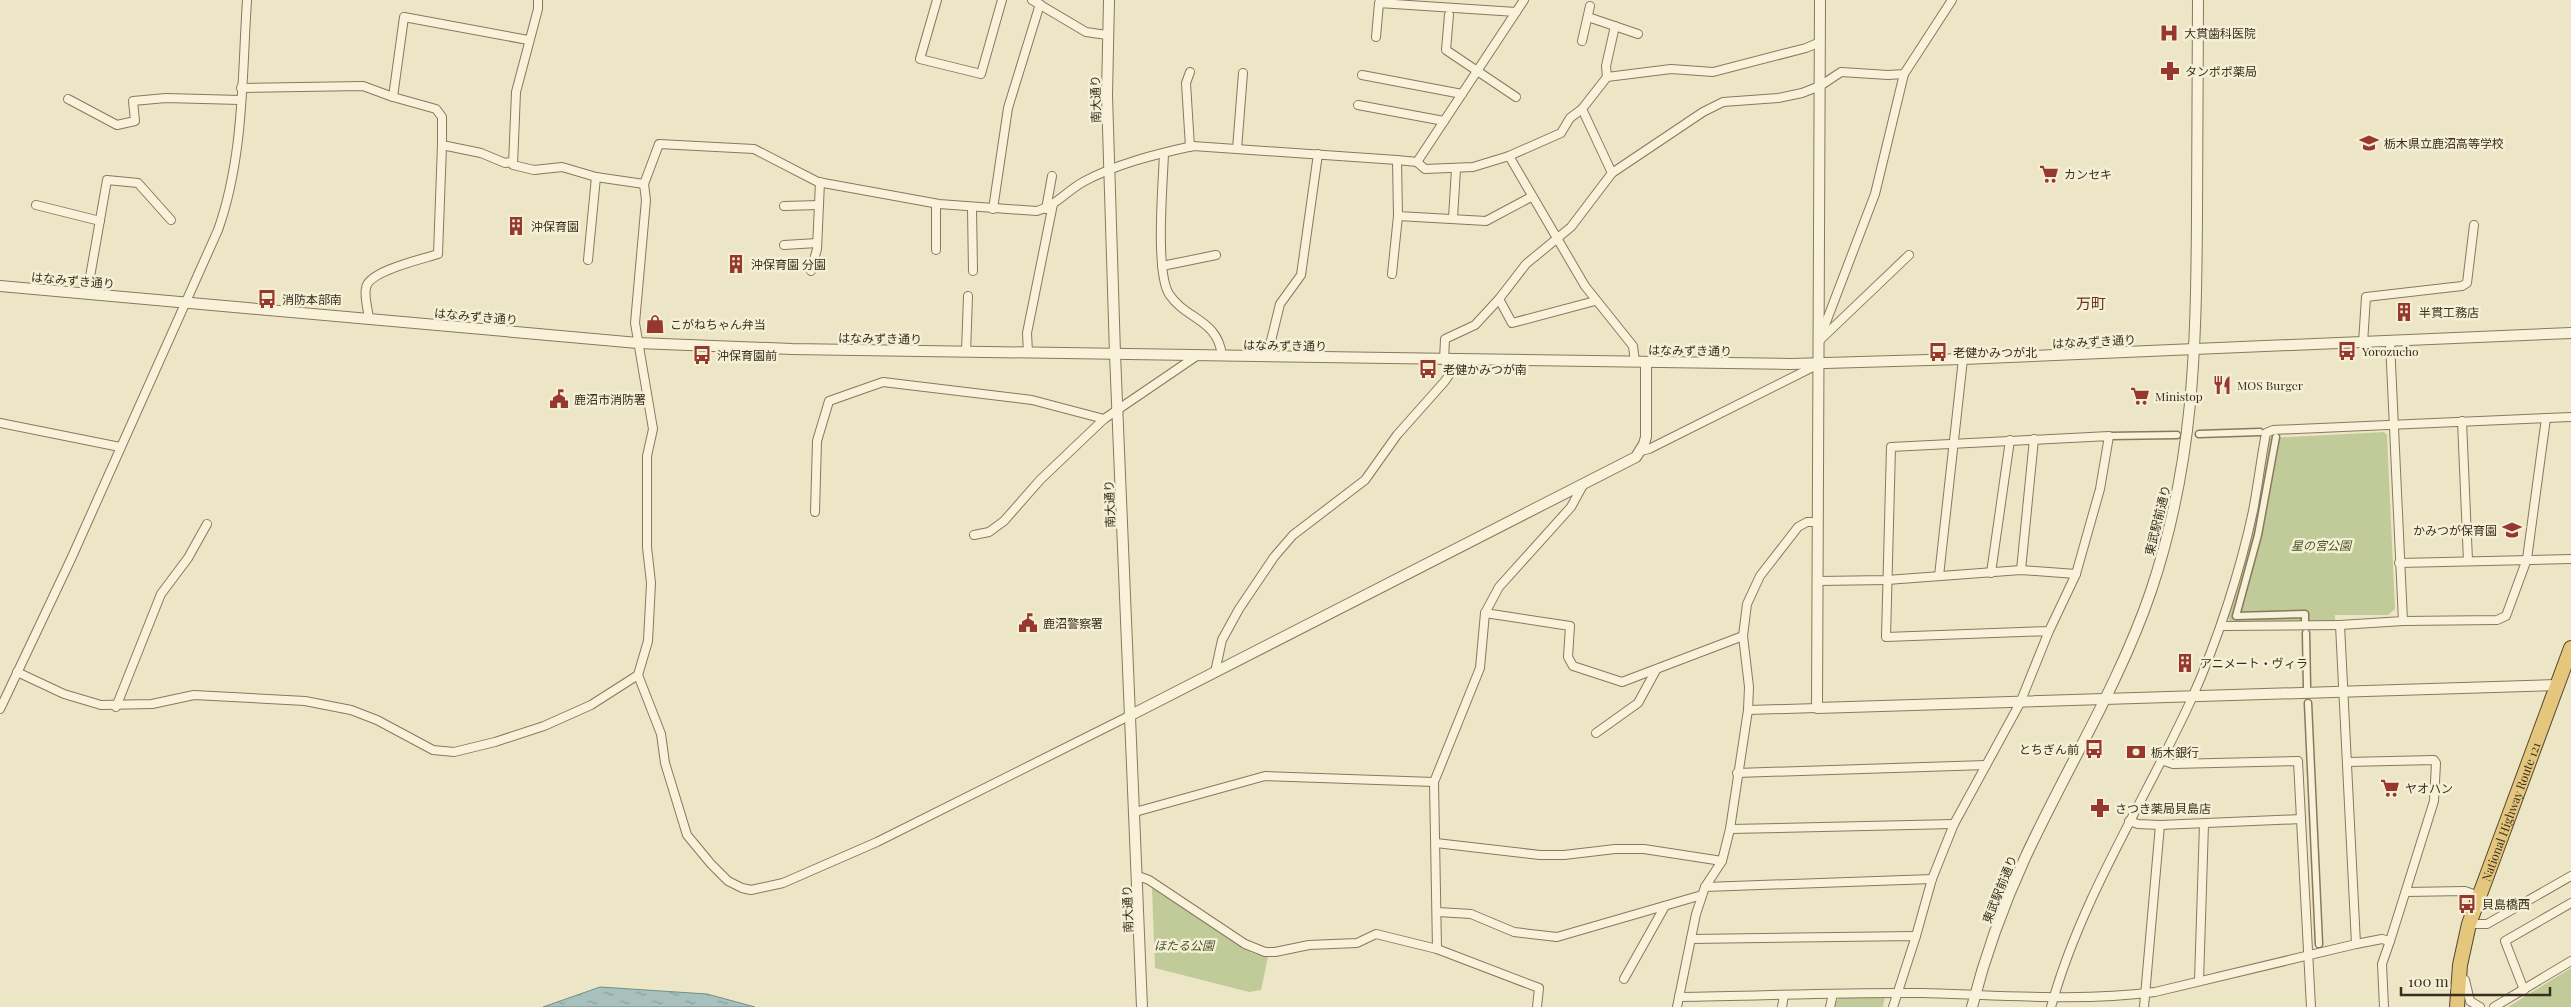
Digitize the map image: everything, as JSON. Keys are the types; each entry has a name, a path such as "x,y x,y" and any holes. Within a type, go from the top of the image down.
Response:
{"highway":[{"name":"National Highway Route 121","path":"2456,1007 2464,943 2470,924 2557,685 2568,668 2571,648"}],"street":[{"path":"0,709 71,559 186,303 229,199 236,158 246,0"},
{"path":"538,0 538,10 528,40 516,92 511,162 516,167 522,169 534,170 562,167 596,177 644,184"},
{"path":"937,0 920,59 981,74 1002,0"},
{"name":"南大通り","path":"1109,0 1107,35 1115,354 1142,1007"},
{"path":"1417,162 1524,0"},
{"path":"1817,708 1820,0"},
{"path":"1819,340 1875,194 1904,74 1952,0"},
{"name":"東武駅前通り","path":"1972,1007 1991,942 2024,859 2119,674 2150,592 2172,516 2188,435 2195,349 2198,0"},
{"path":"993,209 1008,108 1036,2 1086,32 1107,35"},
{"path":"1376,37 1380,3 1390,2 1516,12"},
{"path":"1582,41 1590,6"},
{"path":"1449,15 1446,50 1516,97"},
{"path":"393,97 404,17 528,40"},
{"path":"1588,17 1638,34"},
{"path":"1614,26 1606,66 1607,77 1582,110 1570,118 1561,133 1508,156 1473,167 1425,169 1417,162 1397,160 1190,147 1164,153 1082,182 1046,209 1037,211 972,208 936,204 820,182 754,149 659,144 644,184 646,200 635,324 653,429 647,456 647,547 651,583 650,617 648,641 638,674 661,734 665,764 687,835 728,881 751,890 783,884 877,842 1583,485 1629,461 1641,451 1658,445 1819,364"},
{"path":"1607,77 1671,69 1713,72 1806,48 1820,42"},
{"path":"1190,72 1186,83 1190,147"},
{"path":"1444,360 1445,339 1475,325 1499,299 1526,264 1571,227 1612,173 1695,117 1723,102 1778,98 1820,86 1841,72 1904,74"},
{"path":"1237,149 1243,73"},
{"path":"1362,75 1462,94"},
{"path":"241,88 363,86 436,109 442,117 438,254 398,266 371,279 366,287 368,319"},
{"path":"68,99 117,125 135,121 133,101 166,98 240,100"},
{"path":"1358,105 1444,121"},
{"path":"1582,110 1612,173"},
{"path":"442,145 481,153 505,163 511,162"},
{"path":"1164,153 1162,266 1168,293 1178,305 1204,322 1221,341 1222,356"},
{"path":"1267,357 1280,304 1302,275 1318,154"},
{"path":"1508,156 1556,240 1595,301 1633,346 1641,362 1646,437 1641,451"},
{"path":"1392,274 1398,216 1397,160"},
{"path":"1454,218 1456,169"},
{"path":"1046,209 1052,176"},
{"path":"588,260 596,177"},
{"path":"87,294 107,180 138,183 171,220"},
{"path":"812,271 818,243 820,182"},
{"path":"1398,216 1486,221 1531,197"},
{"path":"936,204 936,250"},
{"path":"1028,353 1027,333 1053,204"},
{"path":"784,206 819,205"},
{"path":"36,206 100,221"},
{"path":"972,208 973,271"},
{"path":"2363,343 2366,297 2462,286 2467,282 2474,225"},
{"path":"784,244 818,243"},
{"path":"1162,266 1216,255"},
{"path":"1819,340 1909,255"},
{"name":"はなみずき通り","path":"0,286 708,348 1819,364 1963,360 2571,333"},
{"path":"966,352 968,296"},
{"path":"1499,299 1512,323 1595,301"},
{"path":"2390,342 2403,621"},
{"path":"974,535 989,532 1004,521 1040,480 1104,419 1198,355"},
{"path":"1215,672 1222,640 1239,609 1274,557 1293,535 1365,480 1397,435 1445,381 1459,360"},
{"path":"1939,576 1963,360"},
{"path":"815,512 818,441 829,401 883,382 1032,400 1104,419"},
{"path":"2051,1007 2083,917 2100,878 2192,697 2221,626 2253,512 2266,433 2273,430 2571,417"},
{"path":"2221,626 2340,625 2503,618 2509,612 2528,559 2546,418"},
{"path":"2462,422 2468,561"},
{"path":"0,423 120,447"},
{"path":"2199,434 2260,432"},
{"path":"2049,631 1886,637 1891,447 1955,442 2177,435"},
{"path":"1893,1007 1932,878 1954,824 2020,703 2049,631 2076,574 2100,489 2109,436"},
{"path":"2276,437 2258,535 2236,616 2305,614 2305,621"},
{"path":"2021,570 2034,439"},
{"path":"1991,573 2010,440"},
{"path":"1437,949 1438,912 1434,782 1480,668 1485,613 1499,587 1571,507 1583,485"},
{"path":"1677,1007 1702,895 1705,886 1722,861 1730,829 1748,710 1749,687 1743,636 1747,604 1760,576 1798,527 1808,522 1818,522"},
{"path":"116,706 161,594 188,558 207,524"},
{"path":"2399,563 2571,559"},
{"path":"1818,581 1887,580 2021,570 2076,574"},
{"path":"1485,613 1570,626 1568,658 1573,666 1622,682 1743,636"},
{"path":"2340,625 2356,944"},
{"path":"2306,633 2307,687"},
{"path":"1596,733 1638,703 1656,670"},
{"path":"17,672 64,694 101,706 152,704 194,695 305,701 351,710 377,720 427,748 454,752 495,742 544,726 591,705 638,674"},
{"path":"1748,710 2343,694 2557,685"},
{"path":"2308,703 2318,944"},
{"path":"2161,760 2173,764 2298,761 2311,1007"},
{"path":"2347,762 2434,760 2436,763 2434,801 2382,964 2384,1007"},
{"path":"1737,773 1986,765"},
{"path":"1135,812 1265,776 1434,782"},
{"path":"2129,821 2138,824 2160,825 2301,819"},
{"path":"1730,829 1954,824"},
{"path":"2199,981 2204,824"},
{"path":"2144,1007 2160,825"},
{"path":"1436,843 1540,856 1564,855 1615,848 1644,849 1722,861"},
{"path":"1138,876 1148,880 1245,944 1265,952 1275,952 1308,945 1356,943 1376,934 1437,949 1539,988 1537,1007"},
{"path":"2470,924 2487,924 2571,876"},
{"path":"1705,886 1932,878"},
{"path":"2406,892 2464,891 2479,896"},
{"path":"1438,912 1471,914 1514,932 1557,937 1702,895"},
{"path":"2524,990 2506,941 2571,903"},
{"path":"1624,979 1665,906"},
{"path":"1691,939 1916,936"},
{"path":"1679,997 1897,993 1975,996 2054,996 2145,993 2356,944 2382,939 2390,941"},
{"path":"2464,943 2464,986 2470,1001 2480,1007"},
{"path":"2494,1007 2571,961"},
{"path":"1830,1007 1833,994"},
{"path":"1782,1007 1784,995"}],"green space":[{"name":"星の宮公園","path":"2384,432 2387,435 2395,609 2388,615 2335,615 2335,620 2231,623 2228,618 2255,518 2270,438"},
{"name":"ほたる公園","path":"1152,888 1252,953 1268,957 1261,990 1249,992 1155,968"},
{"path":"2571,968 2571,1007 2508,1007"},
{"path":"1885,996 1883,1007 1834,1007 1835,1002 1841,997"}],"water":[{"path":"600,987 707,994 755,1007 543,1007"}],"place":[{"name":"大貫歯科医院","path":"2169,33"},
{"name":"タンポポ薬局","path":"2170,71"},
{"name":"栃木県立鹿沼高等学校","path":"2369,143"},
{"name":"カンセキ","path":"2049,174"},
{"name":"沖保育園","path":"516,226"},
{"name":"沖保育園 分園","path":"736,264"},
{"name":"消防本部南","path":"267,299"},
{"name":"半貫工務店","path":"2404,312"},
{"name":"こがねちゃん弁当","path":"655,324"},
{"name":"Yorozucho","path":"2347,351"},
{"name":"老健かみつが北","path":"1938,352"},
{"name":"沖保育園前","path":"702,355"},
{"name":"老健かみつが南","path":"1428,369"},
{"name":"MOS Burger","path":"2222,385"},
{"name":"Ministop","path":"2140,396"},
{"name":"鹿沼市消防署","path":"559,399"},
{"name":"かみつが保育園","path":"2512,530"},
{"name":"鹿沼警察署","path":"1028,623"},
{"name":"アニメート・ヴィラ","path":"2185,663"},
{"name":"とちぎん前","path":"2094,749"},
{"name":"栃木銀行","path":"2136,752"},
{"name":"ヤオハン","path":"2390,788"},
{"name":"さつき薬局貝島店","path":"2100,808"},
{"name":"貝島橋西","path":"2467,904"}],"district":[{"name":"万町","path":"2091,303"}]}
